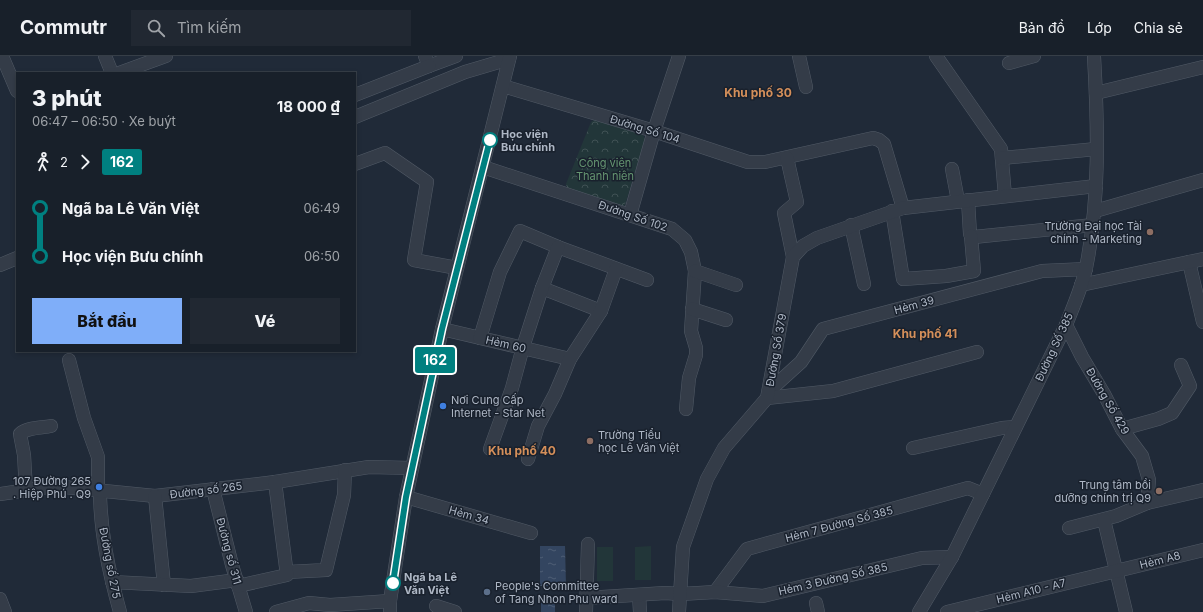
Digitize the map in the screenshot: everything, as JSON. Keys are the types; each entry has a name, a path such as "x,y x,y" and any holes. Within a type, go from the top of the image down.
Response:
{"street":[{"path":"2,56 16,89"},
{"path":"105,56 112,72"},
{"path":"120,72 134,62 166,56"},
{"path":"356,95 427,61 456,56"},
{"path":"630,215 654,131 679,56"},
{"path":"799,56 806,87"},
{"path":"936,56 1001,149 1005,196"},
{"path":"1010,62 1034,56"},
{"name":"Đường Số 385","path":"919,612 952,558 1066,325 1081,285 1086,269 1095,211 1096,94 1094,56"},
{"path":"276,612 309,603 330,605 390,606 406,497 442,329 510,57"},
{"path":"356,117 465,72 510,57"},
{"path":"1096,94 1203,67"},
{"name":"Đường Số 104","path":"503,86 654,131 748,162 765,162 787,158"},
{"path":"793,257 784,212 798,202 787,158 873,138 884,144 898,209 903,279 946,276 974,272 971,236 963,201 952,169"},
{"path":"1002,158 1096,149"},
{"path":"356,164 384,153 427,182 414,260 457,268"},
{"name":"Đường Số 102","path":"483,167 672,229 685,240 691,252 694,271 691,331 696,348 686,409"},
{"path":"1095,211 1203,180"},
{"path":"793,257 803,246 817,238 898,209 1096,186"},
{"path":"851,225 864,284"},
{"path":"971,236 974,237 1093,225"},
{"path":"480,338 500,272 520,231 558,247 647,280"},
{"path":"490,448 512,388 523,347 542,288 558,247"},
{"name":"Đường Số 379","path":"679,612 683,547 707,479 724,448 768,394 793,257"},
{"path":"0,265 16,258"},
{"path":"1081,285 1203,259"},
{"path":"1189,262 1203,322"},
{"path":"528,459 538,426 555,394 570,359 601,311 616,268"},
{"name":"Hẻm 39","path":"768,394 801,362 823,330 1042,271 1086,269"},
{"path":"694,271 736,285"},
{"path":"542,288 601,311"},
{"path":"692,309 726,320"},
{"name":"Đường Số 429","path":"1066,325 1122,429 1142,456 1149,480 1147,503"},
{"name":"Hẻm 60","path":"442,329 570,359"},
{"path":"768,394 833,391 977,352"},
{"name":"Đường số 275","path":"69,360 84,418 98,457 99,490 104,543 120,612"},
{"path":"1122,429 1158,419 1172,413 1190,386 1180,365"},
{"path":"26,490 24,455 20,434 26,430 51,426"},
{"path":"913,448 1002,428 1015,427"},
{"name":"Đường số 265","path":"0,494 54,486 154,496 275,482 369,467 412,468"},
{"path":"112,582 191,586 238,583 287,574 326,570 344,495 345,470"},
{"path":"275,482 287,574"},
{"name":"Hẻm 7 Đường Số 385","path":"715,592 747,549 968,488 983,494"},
{"name":"Đường số 311","path":"213,489 246,612"},
{"path":"1069,528 1104,520 1147,503 1203,490"},
{"path":"154,496 164,585"},
{"name":"Hẻm 34","path":"406,497 531,533"},
{"path":"1104,520 1126,612"},
{"path":"586,612 588,544"},
{"name":"Hẻm A8","path":"1116,571 1203,550"},
{"name":"Hẻm 3 Đường Số 385","path":"586,598 665,593 681,594 715,592 763,596 922,558 952,558"},
{"name":"Hẻm A10 - A7","path":"947,612 1116,571"},
{"path":"639,595 640,612"},
{"path":"0,599 5,612"},
{"path":"436,606 455,612"}],"green space":[{"name":"Công viên Thanh niên","path":"595,119 642,133 645,139 625,205 621,207 567,188 566,184 591,122"},
{"path":"651,546 651,580 635,580 635,547"},
{"path":"597,547 613,547 613,581 597,581"}],"water":[{"path":"540,546 565,546 566,586 540,586"},
{"path":"541,603 555,603 555,612 541,612"}],"bus line":[{"name":"162","path":"393,583 406,497 442,329 490,140"}],"place":[{"name":"Học viện Bưu chính","path":"490,140"},
{"name":"Trường Đại học Tài chính - Marketing","path":"1150,232"},
{"name":"Nơi Cung Cấp Internet - Star Net","path":"443,406"},
{"name":"Trường Tiểu học Lê Văn Việt","path":"590,441"},
{"name":"107 Đường 265 . Hiệp Phú . Q9","path":"99,487"},
{"name":"Trung tâm bồi dưỡng chính trị Q9","path":"1159,491"},
{"name":"Ngã ba Lê Văn Việt","path":"393,583"},
{"name":"People's Committee of Tang Nhon Phu ward","path":"487,592"}],"district":[{"name":"Khu phố 30","path":"758,92"},
{"name":"Khu phố 41","path":"925,333"},
{"name":"Khu phố 40","path":"522,450"}]}
